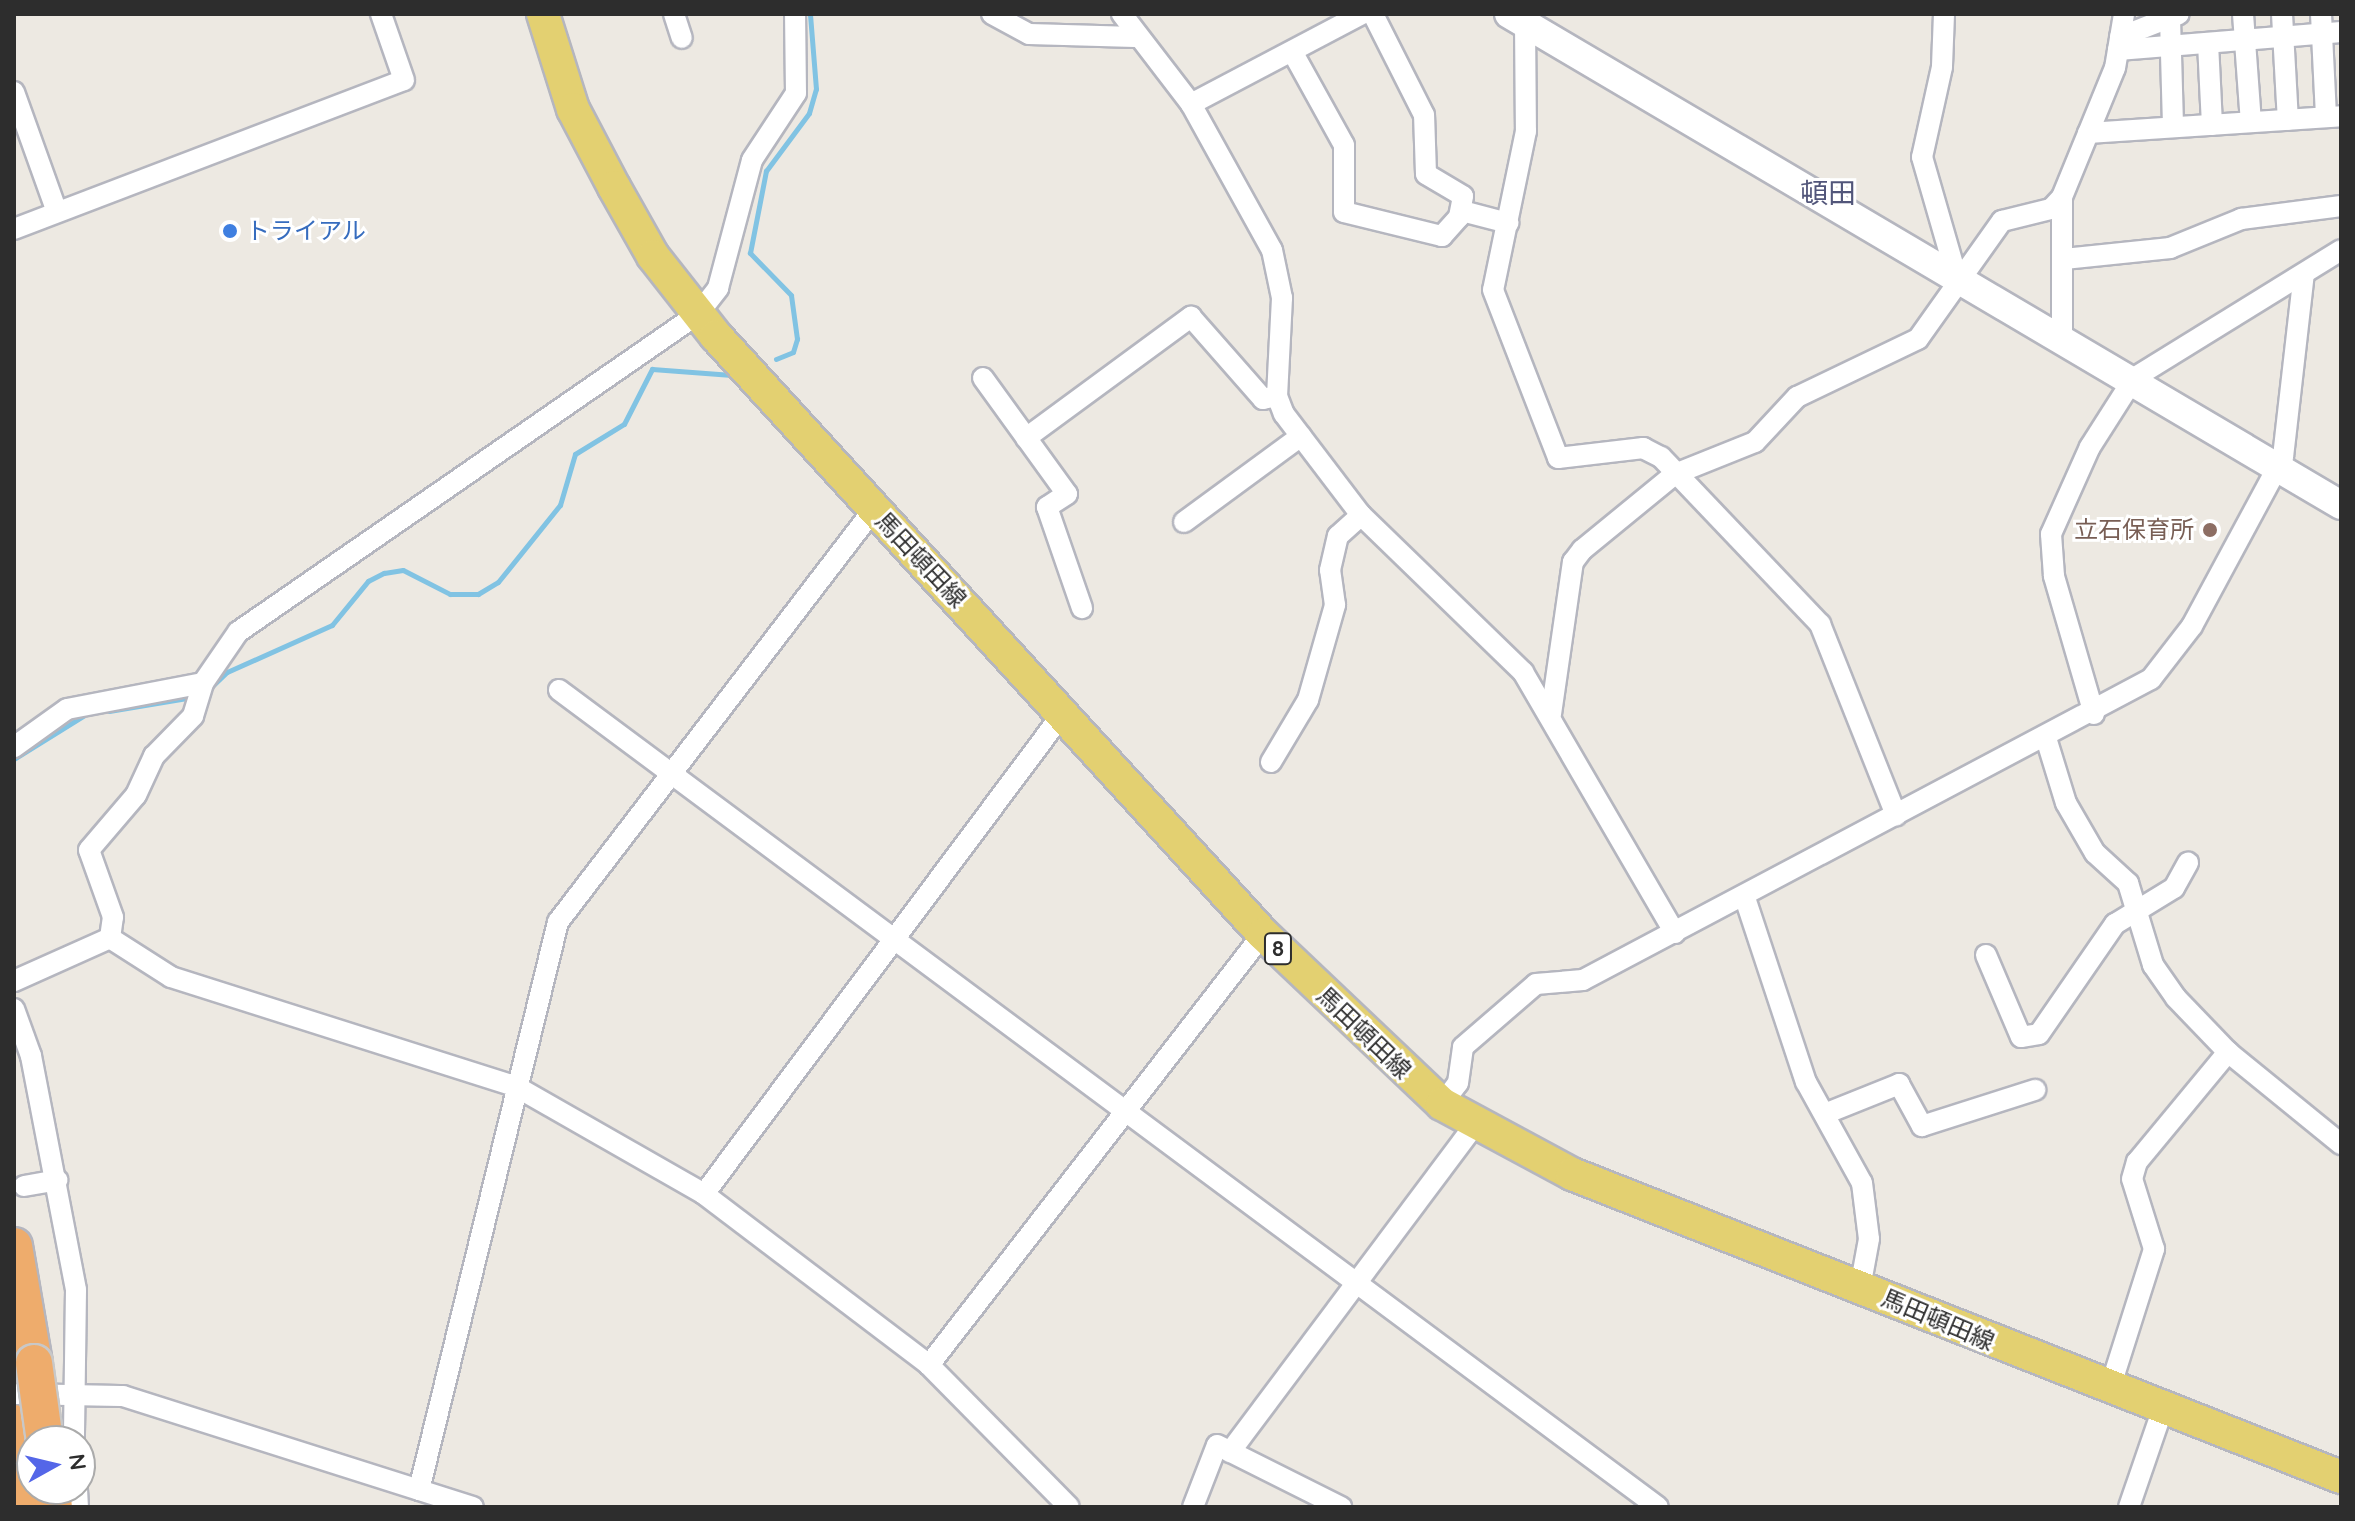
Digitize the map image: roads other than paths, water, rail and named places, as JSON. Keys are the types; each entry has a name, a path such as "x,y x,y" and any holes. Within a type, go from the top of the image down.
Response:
{"highway":[{"path":"14,1246 43,1425"},
{"path":"14,1423 26,1507"}],"main road":[{"name":"馬田頓田線","path":"543,14 573,109 614,187 698,314 1263,934 1442,1104 1475,1125 1572,1174 2341,1477"}],"street":[{"path":"14,229 404,80 381,14"},
{"path":"674,14 682,38"},
{"path":"110,938 113,917 89,850 238,632 698,314 729,263 752,160 796,93 795,14"},
{"path":"992,14 1029,34 1135,37"},
{"path":"1122,14 1135,37 1191,104 1280,273 1277,396 1301,436 1361,515 1488,635 1551,714 1675,933"},
{"path":"1191,104 1362,14"},
{"path":"1293,53 1344,145 1344,212 1437,238 1462,211 1461,192 1426,174 1424,115 1373,14"},
{"path":"1944,14 1942,67 1922,157 1957,278"},
{"path":"1551,714 1573,562 1675,474 1755,442 1797,397 1918,339 1957,278 2002,221 2051,209 2062,197 2088,133 2119,43 2124,14"},
{"path":"2243,14 2251,122"},
{"path":"2282,14 2288,120"},
{"path":"2119,43 2174,16"},
{"path":"2173,127 2171,46 2174,16"},
{"path":"1517,18 1957,278 2062,335 2341,505"},
{"path":"1517,18 1526,131 1493,290 1558,458 1643,448 1675,474 1820,624 1896,815"},
{"path":"2088,133 2334,116 2328,27 2283,37 2171,46 2119,43"},
{"path":"2208,43 2212,125"},
{"path":"14,92 57,212"},
{"path":"2062,197 2062,335"},
{"path":"2064,259 2170,248 2241,219 2341,206"},
{"path":"1462,211 1508,223"},
{"path":"2094,714 2054,576 2051,534 2090,447 2134,378 2341,250"},
{"path":"1442,1104 1458,1083 1463,1047 1536,984 1583,980 1745,898 1896,815 2094,714 2171,660 2277,467 2304,274"},
{"path":"1026,438 1191,317 1263,399 1277,396"},
{"path":"983,378 1067,494 1047,507 1082,608"},
{"path":"1184,522 1301,436"},
{"path":"419,1490 515,1086 558,922 874,509"},
{"path":"1271,762 1308,700 1335,605 1330,570 1338,536 1361,515"},
{"path":"14,747 67,709 201,690"},
{"path":"559,690 1355,1286 1658,1507"},
{"path":"704,1194 1063,713"},
{"path":"2046,738 2066,803 2095,853 2128,883 2133,910 2153,965 2228,1052 2341,1144"},
{"path":"1986,955 2021,1037 2039,1034 2133,910 2174,888 2188,863"},
{"path":"1745,898 1806,1082 1827,1113 1862,1183 1869,1239 1860,1288"},
{"path":"929,1365 1263,934"},
{"path":"14,981 110,938"},
{"path":"110,938 171,977 515,1086 704,1194 929,1365 1069,1507"},
{"path":"14,1009 57,1180 76,1290 70,1394 73,1425"},
{"path":"2110,1388 2154,1249 2132,1179 2137,1162 2228,1052"},
{"path":"1827,1113 1899,1084 1922,1126 2035,1090"},
{"path":"1230,1452 1475,1125"},
{"path":"24,1186 57,1180"},
{"path":"14,1394 123,1396 473,1507"},
{"path":"2129,1507 2163,1408"},
{"path":"1193,1507 1210,1454 1217,1445 1341,1507"}],"waterway":[{"path":"776,359 793,352 797,339 791,295 750,253 766,171 809,113 816,89 810,14"},
{"path":"206,692 227,672 332,625 368,581 384,573 403,570 450,594 478,594 498,582 560,505 575,454 624,424 652,369 732,375"},
{"path":"109,711 193,697"},
{"path":"14,759 83,716"}],"place":[{"name":"トライアル","path":"230,231"},
{"name":"立石保育所","path":"2210,530"}],"district":[{"name":"頓田","path":"1828,193"}]}
